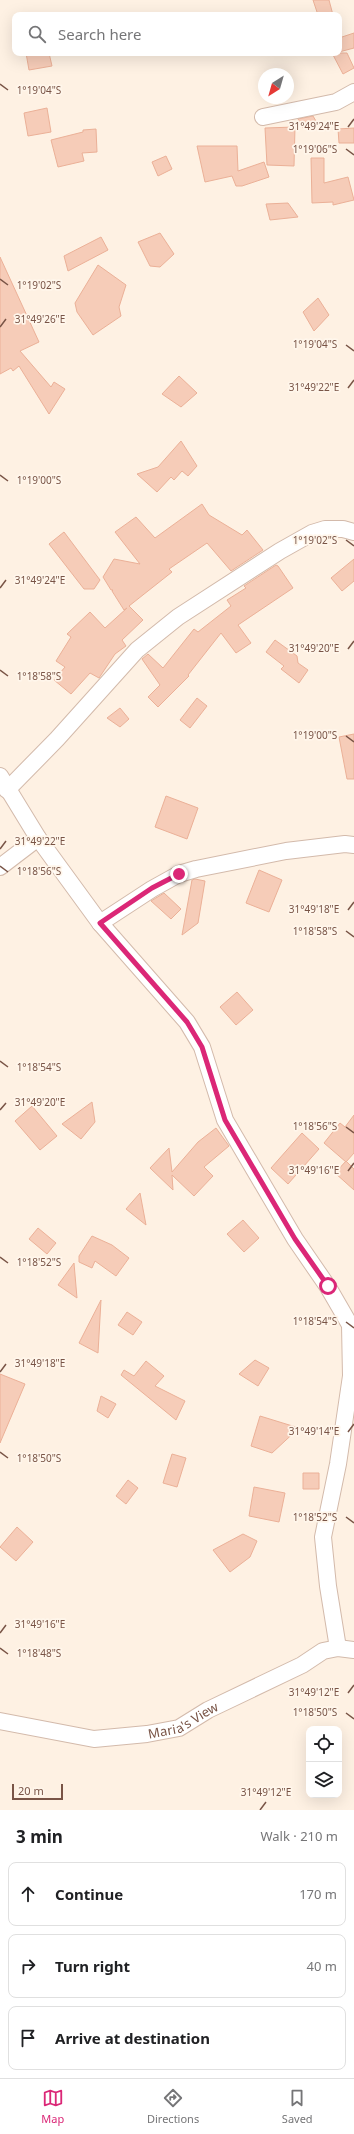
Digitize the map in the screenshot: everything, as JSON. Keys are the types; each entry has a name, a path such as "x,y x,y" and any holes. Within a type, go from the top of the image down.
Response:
{"street":[{"path":"263,117 336,102 348,97 354,92"},
{"path":"346,1649 328,1586 323,1537 338,1464 351,1376 350,1325 328,1286 295,1239 225,1120 202,1047 187,1022 100,923 38,838 4,783 57,739 137,650 178,616 280,551 312,533 325,529 343,529 354,532"},
{"path":"0,867 38,838"},
{"path":"100,923 152,888 179,874 196,869 286,851 345,844 354,845"},
{"name":"Maria's View","path":"0,1722 94,1739 147,1734 179,1728 208,1710 302,1665 323,1651 346,1649"}],"building":[{"path":"313,0 329,0 332,12 317,12"},
{"path":"354,33 354,48 342,51 342,37"},
{"path":"342,53 347,53 354,68 343,74 334,56 342,56"},
{"path":"27,56 50,56 52,66 29,70"},
{"path":"47,108 51,132 28,136 24,113"},
{"path":"313,116 316,121 303,128 298,119"},
{"path":"295,127 294,166 267,165 265,128"},
{"path":"354,128 354,143 339,143 338,129"},
{"path":"96,129 97,152 82,153 84,161 58,167 51,140 83,132 83,130"},
{"path":"197,146 237,146 238,171 264,162 269,177 242,186 236,186 232,176 205,182"},
{"path":"166,156 172,169 158,176 152,162"},
{"path":"311,158 324,158 324,183 348,177 354,200 333,205 333,202 312,203"},
{"path":"288,203 298,217 270,220 266,204"},
{"path":"160,233 174,254 160,267 150,266 138,242"},
{"path":"101,237 108,250 68,271 64,256"},
{"path":"0,257 39,342 20,351 51,387 54,382 65,389 49,414 19,366 13,371 11,368 0,374"},
{"path":"98,265 126,285 119,307 121,316 93,335 77,312 75,303"},
{"path":"318,298 329,315 314,331 303,312"},
{"path":"179,376 197,393 181,407 162,394"},
{"path":"181,441 197,466 188,476 182,471 174,480 171,477 157,492 137,474 158,467"},
{"path":"202,504 209,515 242,535 247,530 263,550 231,571 207,543 169,569 172,572 129,606 143,620 122,640 126,646 115,654 99,678 90,673 71,694 54,680 65,667 56,661 71,637 67,634 90,612 105,628 127,608 124,610 112,591 113,590 111,590 103,577 114,559 140,564 115,532 136,517 155,538"},
{"path":"64,532 100,580 94,589 84,589 49,544"},
{"path":"354,559 354,581 342,591 331,578"},
{"path":"276,565 293,588 238,625 251,643 236,653 221,633 188,675 189,676 158,707 148,697 160,685 142,659 148,654 163,668 194,629 198,632 231,606 227,600 246,588 244,586"},
{"path":"275,640 297,656 298,663 308,670 299,683 281,669 284,666 266,652"},
{"path":"197,698 207,706 190,728 180,720"},
{"path":"120,708 129,719 120,727 107,718"},
{"path":"354,734 354,779 347,779 339,737"},
{"path":"166,796 198,808 187,839 155,827"},
{"path":"259,870 282,880 269,912 246,903"},
{"path":"195,879 205,881 198,923 182,935 192,880"},
{"path":"164,893 181,909 171,919 151,901"},
{"path":"237,992 253,1010 236,1025 220,1007"},
{"path":"92,1102 95,1122 81,1139 62,1124"},
{"path":"32,1106 57,1136 40,1150 15,1121"},
{"path":"354,1115 354,1153 346,1162 324,1143 340,1123 345,1127"},
{"path":"216,1128 229,1146 204,1167 213,1176 194,1196 172,1175 173,1190 150,1168 169,1148 172,1172 198,1142"},
{"path":"302,1133 319,1149 288,1184 271,1168"},
{"path":"346,1161 354,1169 354,1190 335,1173"},
{"path":"140,1193 146,1225 126,1209"},
{"path":"243,1220 259,1238 244,1252 227,1234"},
{"path":"38,1228 56,1243 47,1254 29,1239"},
{"path":"92,1236 112,1245 129,1258 116,1276 95,1261 92,1268 79,1262 79,1256"},
{"path":"74,1263 77,1298 58,1285"},
{"path":"101,1300 98,1353 79,1343"},
{"path":"127,1312 142,1322 133,1335 118,1325"},
{"path":"255,1360 269,1368 258,1386 239,1374"},
{"path":"146,1361 164,1376 155,1386 185,1401 176,1420 121,1375 124,1370 134,1376"},
{"path":"0,1374 25,1384 0,1443"},
{"path":"101,1396 116,1404 108,1418 97,1411"},
{"path":"260,1416 299,1428 272,1453 251,1446"},
{"path":"172,1454 186,1458 177,1487 163,1483"},
{"path":"303,1473 319,1473 319,1489 303,1489"},
{"path":"128,1480 138,1488 126,1504 116,1496"},
{"path":"254,1487 285,1493 279,1522 249,1516"},
{"path":"17,1527 33,1542 16,1561 0,1547"},
{"path":"243,1534 257,1541 250,1557 230,1572 213,1550"}],"route":[{"path":"179,874 152,888 100,923 187,1022 202,1047 225,1120 295,1239 328,1286"}]}
